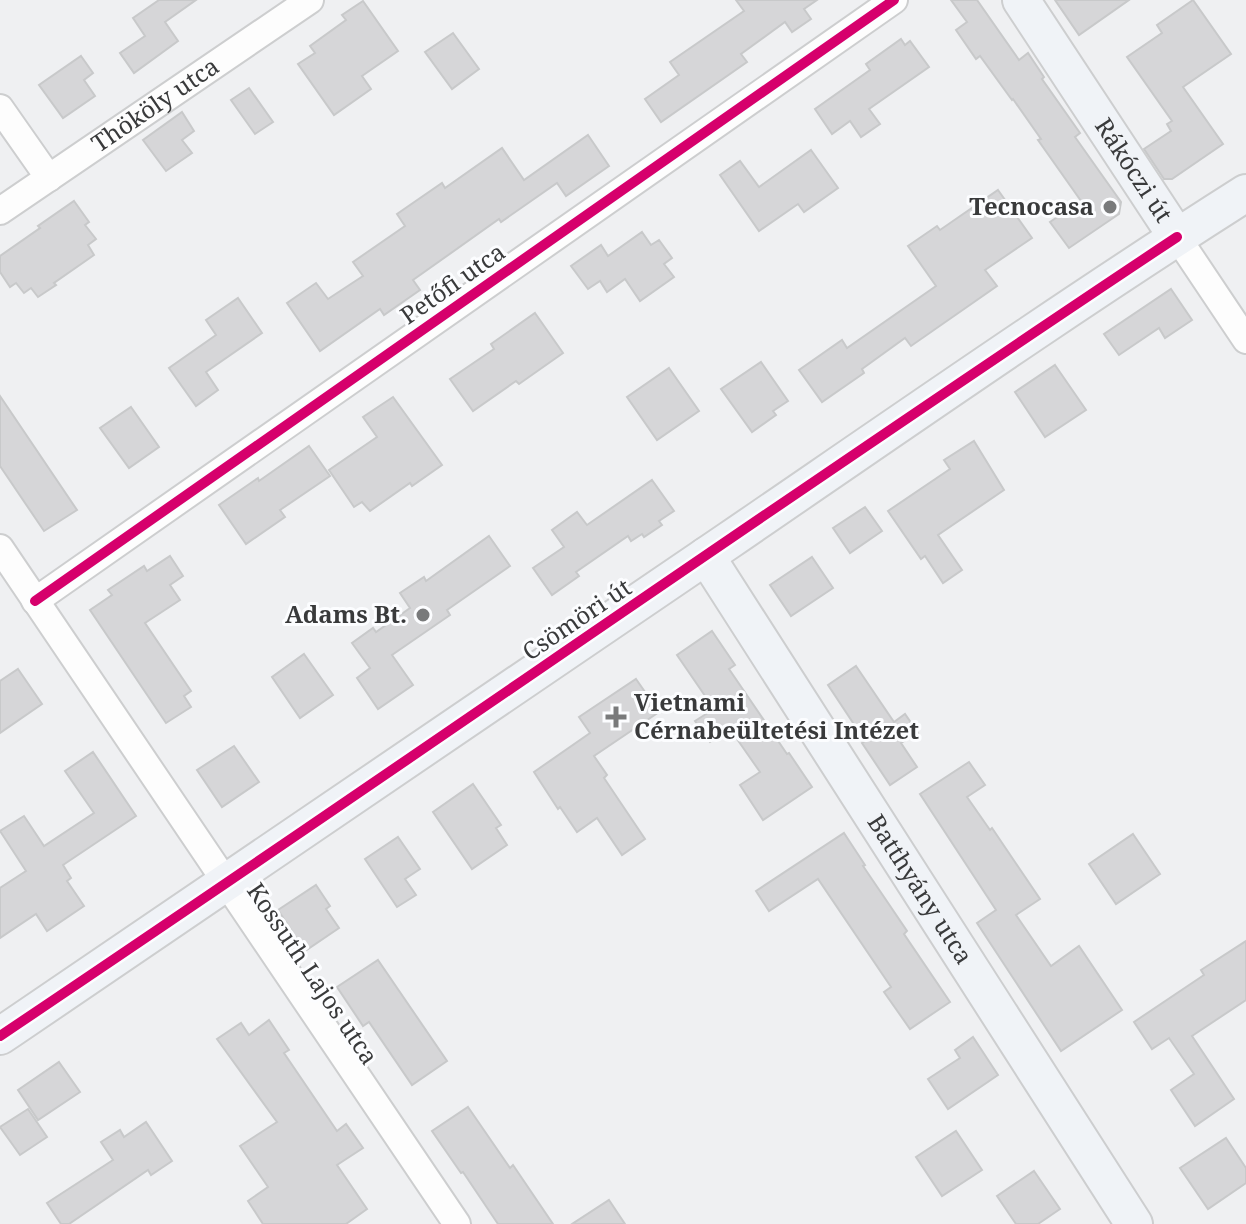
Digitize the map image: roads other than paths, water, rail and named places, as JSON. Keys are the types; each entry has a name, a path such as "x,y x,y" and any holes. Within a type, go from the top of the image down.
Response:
{"main road":[{"name":"Rákóczi út","path":"1021,0 1177,237"},
{"name":"Csömöri út","path":"0,1036 936,399 1246,193"},
{"name":"Batthyány utca","path":"706,556 1134,1224"}],"street":[{"name":"Thököly utca","path":"0,211 310,0"},
{"name":"Petőfi utca","path":"35,601 894,0"},
{"path":"0,108 49,178"},
{"name":"Rákóczi út","path":"1177,237 1246,340"},
{"name":"Kossuth Lajos utca","path":"0,548 457,1224"}],"place":[{"name":"Tecnocasa","path":"1110,207"},
{"name":"Adams Bt.","path":"423,615"},
{"name":"Vietnami Cérnabeültetési Intézet","path":"616,717"}]}
